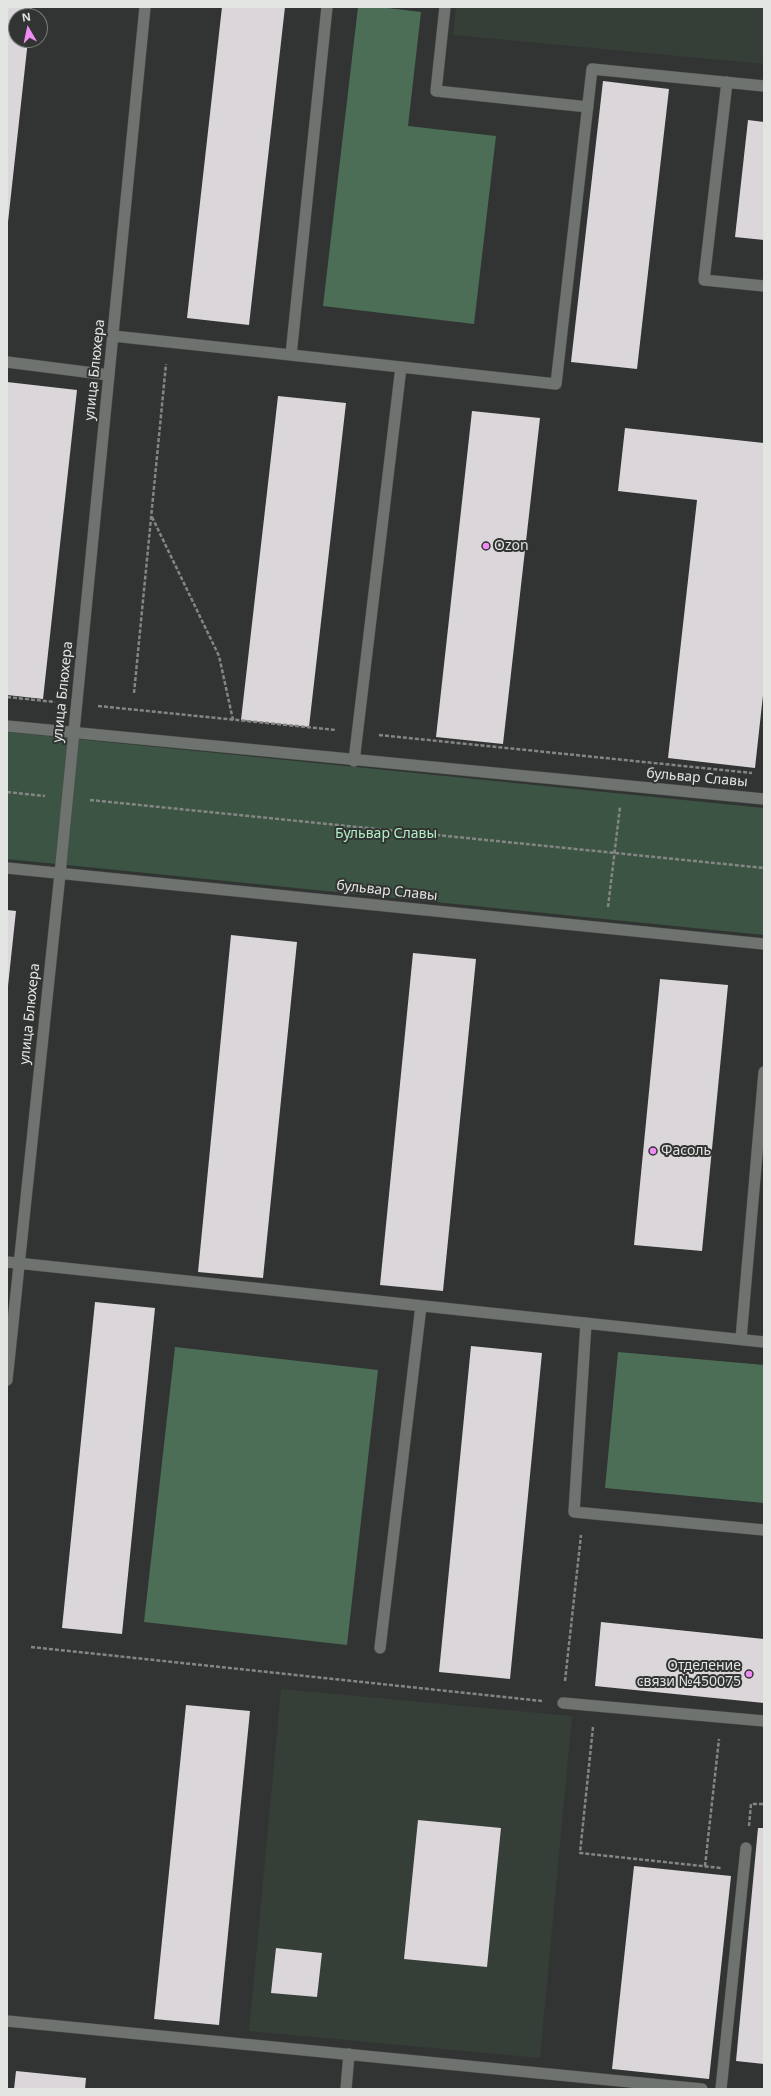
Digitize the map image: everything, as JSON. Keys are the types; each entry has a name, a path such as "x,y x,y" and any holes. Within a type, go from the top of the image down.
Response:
{"street":[{"name":"улица Блюхера","path":"7,1380 68,798 145,7"},
{"path":"291,355 326,7"},
{"path":"444,7 436,91 588,107"},
{"path":"113,336 556,384 592,69 764,86"},
{"path":"727,82 704,280 764,286"},
{"path":"7,362 109,375"},
{"path":"354,761 401,367"},
{"name":"бульвар Славы","path":"7,726 74,734 764,799"},
{"name":"бульвар Славы","path":"7,868 764,944"},
{"path":"741,1339 764,1072"},
{"path":"7,1262 764,1342"},
{"path":"380,1648 421,1306"},
{"path":"586,1323 574,1512 764,1530"},
{"path":"563,1703 764,1721"},
{"path":"721,2089 746,1848"},
{"path":"7,2020 702,2089"},
{"path":"346,2089 349,2054"}],"path":[{"path":"134,694 167,363"},
{"path":"151,517 219,656 233,720"},
{"path":"7,696 756,774"},
{"path":"605,928 625,760"},
{"path":"7,792 764,868"},
{"path":"595,1706 580,1853 744,1871"},
{"path":"705,1866 721,1718"},
{"path":"746,1848 751,1804 764,1804"}],"shaded area":[{"path":"456,7 764,7 764,64 453,35"},
{"path":"281,1689 572,1716 540,2058 249,2031"}],"green space":[{"path":"358,7 379,7 421,12 408,126 496,136 474,324 323,306"},
{"name":"Бульвар Славы","path":"7,732 764,808 764,935 7,859"},
{"path":"175,1347 378,1370 347,1645 144,1622"},
{"path":"618,1352 764,1365 764,1503 605,1488"}],"building":[{"path":"7,7 32,7 8,8 8,48 27,48 8,222"},
{"path":"222,7 285,7 249,325 187,318"},
{"path":"603,81 669,89 637,369 571,362"},
{"path":"748,120 764,122 764,240 735,237"},
{"path":"7,382 77,390 43,699 7,695"},
{"path":"278,396 346,403 309,727 241,720"},
{"path":"472,411 540,418 503,744 436,737"},
{"path":"625,428 764,443 764,686 755,768 668,758 697,500 618,491"},
{"path":"7,910 16,911 8,986 7,986"},
{"path":"231,935 297,942 263,1278 198,1272"},
{"path":"413,953 476,959 443,1291 380,1285"},
{"path":"660,979 728,985 702,1251 634,1245"},
{"path":"95,1302 155,1308 122,1634 62,1628"},
{"path":"471,1346 542,1353 510,1679 439,1672"},
{"path":"601,1622 764,1639 764,1703 595,1686"},
{"path":"186,1705 250,1711 219,2025 154,2019"},
{"path":"418,1820 501,1828 487,1967 404,1959"},
{"path":"758,1828 764,1828 764,2064 736,2061"},
{"path":"634,1866 731,1876 709,2079 612,2069"},
{"path":"276,1948 322,1953 317,1997 271,1993"},
{"path":"16,2071 86,2078 85,2089 14,2089"}],"place":[{"name":"Ozon","path":"486,546"},
{"name":"Фасоль","path":"653,1151"},
{"name":"Отделение связи №450075","path":"749,1674"}]}
